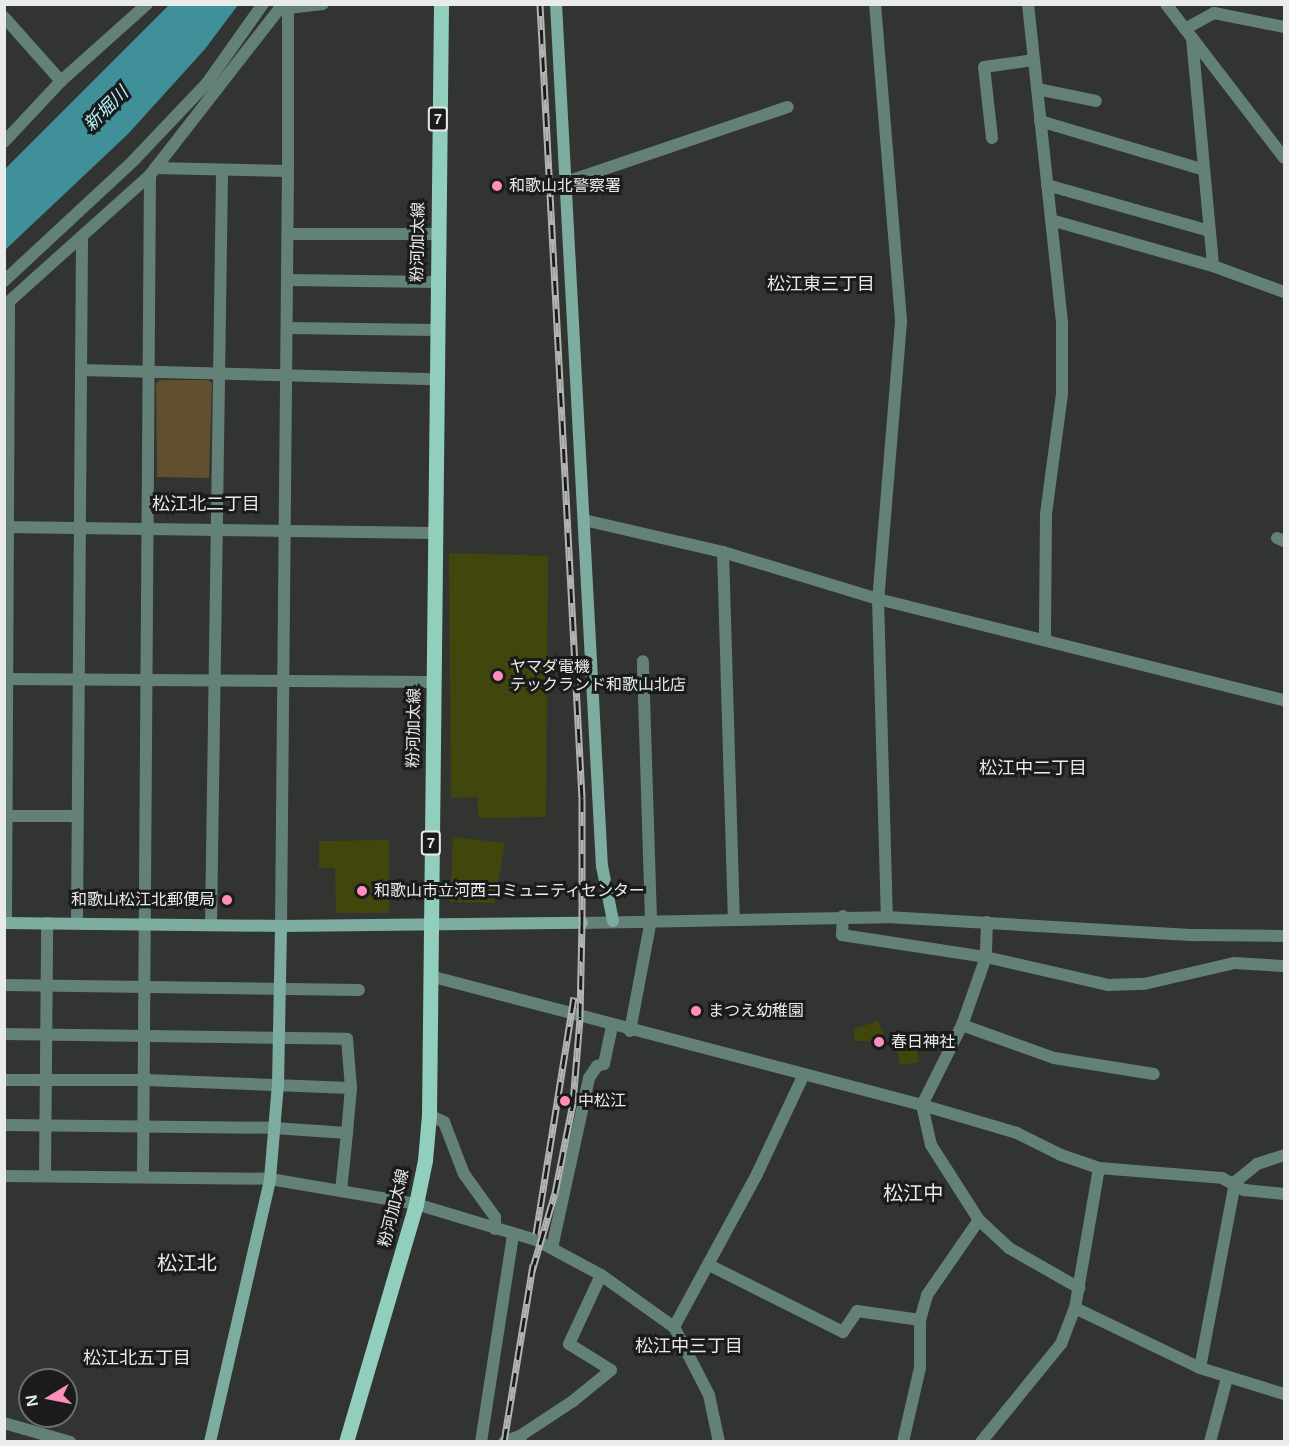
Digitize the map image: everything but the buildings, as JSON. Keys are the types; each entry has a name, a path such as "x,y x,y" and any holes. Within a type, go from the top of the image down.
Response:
{"main road":[{"name":"粉河加太線","path":"346,1442 416,1204 425,1160 429,1115 436,234 441,4"}],"street":[{"path":"4,141 61,81 147,4"},
{"path":"4,281 134,160 207,83 263,4"},
{"path":"324,4 288,5 279,9 152,171 7,304 5,923 430,926 843,916 1194,934 1284,936"},
{"path":"556,4 602,866 613,921"},
{"path":"875,4 901,322 878,599 887,917"},
{"path":"1028,4 1062,323 1062,394 1046,514 1046,639"},
{"path":"1167,4 1284,158"},
{"path":"210,1442 270,1179 278,1084 288,280 288,5"},
{"path":"1189,34 1214,13 1284,27"},
{"path":"4,17 61,81"},
{"path":"1189,34 1213,266"},
{"path":"993,138 984,67 1034,60"},
{"path":"1037,88 1096,101"},
{"path":"566,182 788,107"},
{"path":"1040,122 1204,170"},
{"path":"152,171 288,171"},
{"path":"143,1176 152,171"},
{"path":"211,925 222,171"},
{"path":"1047,184 1210,231"},
{"path":"1051,220 1213,266 1284,292"},
{"path":"288,234 436,234"},
{"path":"77,922 82,237"},
{"path":"288,280 436,282"},
{"path":"287,328 436,330"},
{"path":"81,370 287,374 436,380"},
{"path":"584,520 723,552 878,599 1284,700"},
{"path":"7,527 216,528 435,533"},
{"path":"723,552 734,919"},
{"path":"630,1031 651,920 644,661"},
{"path":"7,679 284,679 433,682"},
{"path":"6,816 77,816"},
{"path":"843,916 842,935 986,957 1107,985 1144,984 1234,963 1284,966"},
{"path":"987,922 986,957 962,1025 922,1105 931,1145 979,1220 1010,1248 1079,1288"},
{"path":"45,1176 47,923"},
{"path":"430,976 630,1031 922,1105 1017,1133 1061,1155 1099,1168 1235,1182 1244,1190 1284,1194"},
{"path":"4,985 359,990"},
{"path":"962,1025 1054,1058 1154,1074"},
{"path":"552,1248 589,1078 597,1066 604,1064 612,1026"},
{"path":"4,1034 279,1036 347,1039 351,1088 341,1191"},
{"path":"674,1327 709,1265 804,1074"},
{"path":"4,1080 145,1080 351,1088"},
{"path":"429,1115 444,1122 464,1174 495,1217 495,1228"},
{"path":"4,1125 274,1128 347,1133"},
{"path":"1200,1368 1235,1182 1257,1164 1284,1155"},
{"path":"981,1442 1061,1344 1075,1308 1099,1168"},
{"path":"4,1176 270,1179 416,1204 552,1248 601,1275 674,1327 709,1395 719,1442"},
{"path":"903,1442 920,1368 920,1320 927,1295 979,1220"},
{"path":"481,1442 513,1234"},
{"path":"709,1265 843,1332 856,1311 920,1320"},
{"path":"504,1442 520,1439 611,1370 569,1344 601,1275"},
{"path":"1075,1308 1200,1368 1284,1394"},
{"path":"1210,1442 1227,1378"},
{"path":"4,1423 70,1442"}],"shaded area":[{"path":"160,380 208,380 212,383 209,478 157,477 156,383"}],"water":[{"name":"新堀川","path":"169,5 238,5 205,49 128,134 5,250 5,169"}],"railway":[{"path":"532,1271 555,1193 573,1103 580,1017 582,923 582,798 540,4"},
{"path":"536,1234 574,997"},
{"path":"504,1442 533,1264"}],"place":[{"name":"和歌山北警察署","path":"497,186"},
{"name":"ヤマダ電機 テックランド和歌山北店","path":"498,676"},
{"name":"和歌山市立河西コミュニティセンター","path":"362,891"},
{"name":"和歌山松江北郵便局","path":"227,900"},
{"name":"まつえ幼稚園","path":"696,1011"},
{"name":"春日神社","path":"879,1042"},
{"name":"中松江","path":"565,1101"}],"district":[{"name":"松江東三丁目","path":"821,284"},
{"name":"松江北二丁目","path":"206,504"},
{"name":"松江中二丁目","path":"1033,768"},
{"name":"松江中","path":"913,1193"},
{"name":"松江北","path":"187,1263"},
{"name":"松江中三丁目","path":"689,1346"},
{"name":"松江北五丁目","path":"137,1358"}]}
